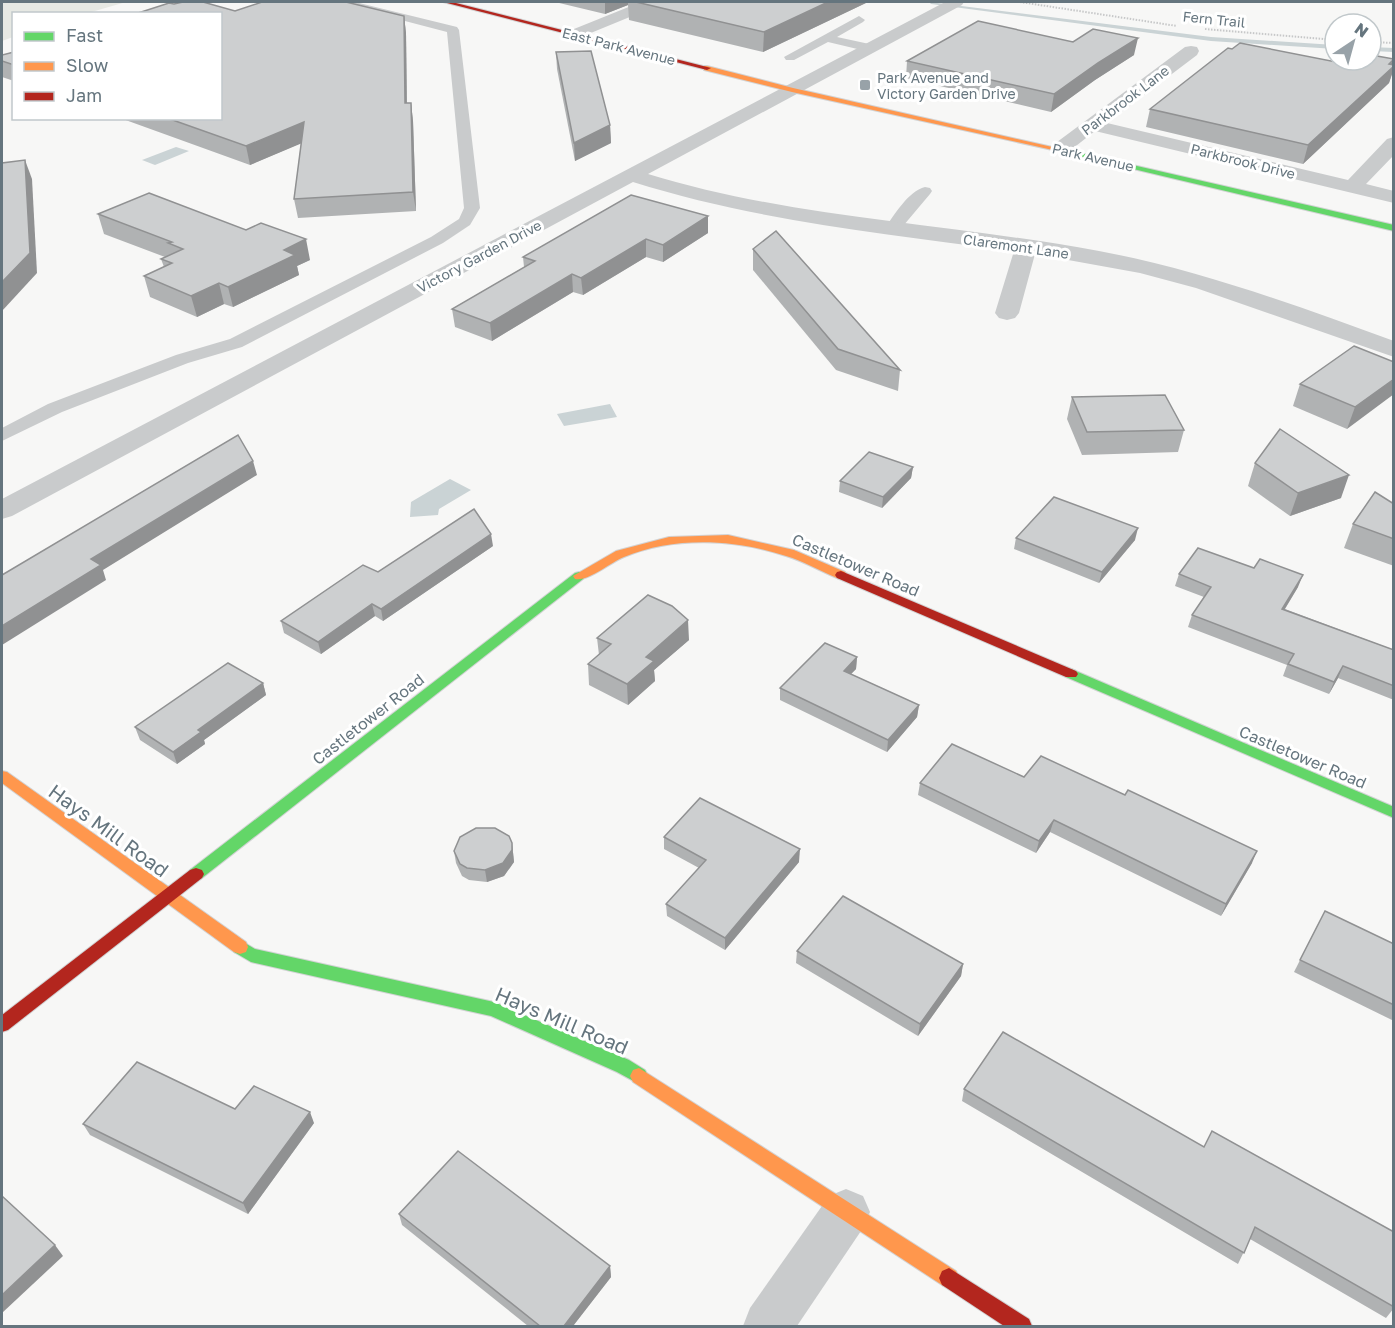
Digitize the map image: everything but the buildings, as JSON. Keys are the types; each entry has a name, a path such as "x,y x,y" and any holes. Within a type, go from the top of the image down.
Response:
{"street":[{"name":"East Park Avenue","path":"446,2 792,90"},
{"path":"575,34 653,2"},
{"name":"Victory Garden Drive","path":"2,510 949,5"},
{"name":"Parkbrook Lane","path":"1060,149 1191,51"},
{"name":"Park Avenue","path":"792,90 1202,181 1394,228"},
{"name":"Parkbrook Drive","path":"1092,125 1394,197"},
{"path":"1352,187 1394,143"},
{"name":"Claremont Lane","path":"631,175 692,194 771,211 1026,247 1139,266 1222,287 1394,350"},
{"path":"1007,313 1026,247"},
{"name":"Castletower Road","path":"2,1025 574,579 620,554 674,540 728,539 790,553 1394,813"},
{"name":"Hays Mill Road","path":"2,776 251,955 494,1009 623,1066 1023,1326"},
{"path":"768,1326 846,1212"}],"lane":[{"path":"2,435 55,408 182,359 236,343 437,240 465,222 471,208 453,30 345,2"},
{"path":"790,57 859,20"},
{"path":"826,38 870,48"},
{"path":"892,229 925,191"}],"path":[{"name":"Fern Trail","path":"1020,2 1182,26"},
{"name":"Fern Trail","path":"1204,28 1323,39"}],"shaded area":[{"path":"2,2 126,2 91,12 12,12 12,37 2,41"},
{"path":"176,147 189,151 155,165 142,160"},
{"path":"610,404 617,417 564,426 557,414"},
{"path":"450,479 471,490 439,509 438,515 410,517 411,502"}],"waterway":[{"path":"931,2 1211,39 1323,46"},
{"path":"1383,50 1394,50"}],"traffic: fast":[{"path":"1066,151 1394,228"},
{"path":"196,874 579,576"},
{"path":"1071,674 1394,813"},
{"path":"240,947 251,955 494,1009 623,1066 639,1076"}],"traffic: slow":[{"path":"707,68 792,90 1066,151"},
{"path":"579,576 620,554 673,540 728,539 790,553 841,575"},
{"path":"2,776 240,947"},
{"path":"639,1076 949,1278"}],"traffic: jam":[{"path":"446,2 707,68"},
{"path":"841,575 1071,674"},
{"path":"2,1025 196,874"},
{"path":"949,1278 1022,1326"}],"place":[{"name":"Park Avenue and Victory Garden Drive","path":"865,85"}]}
